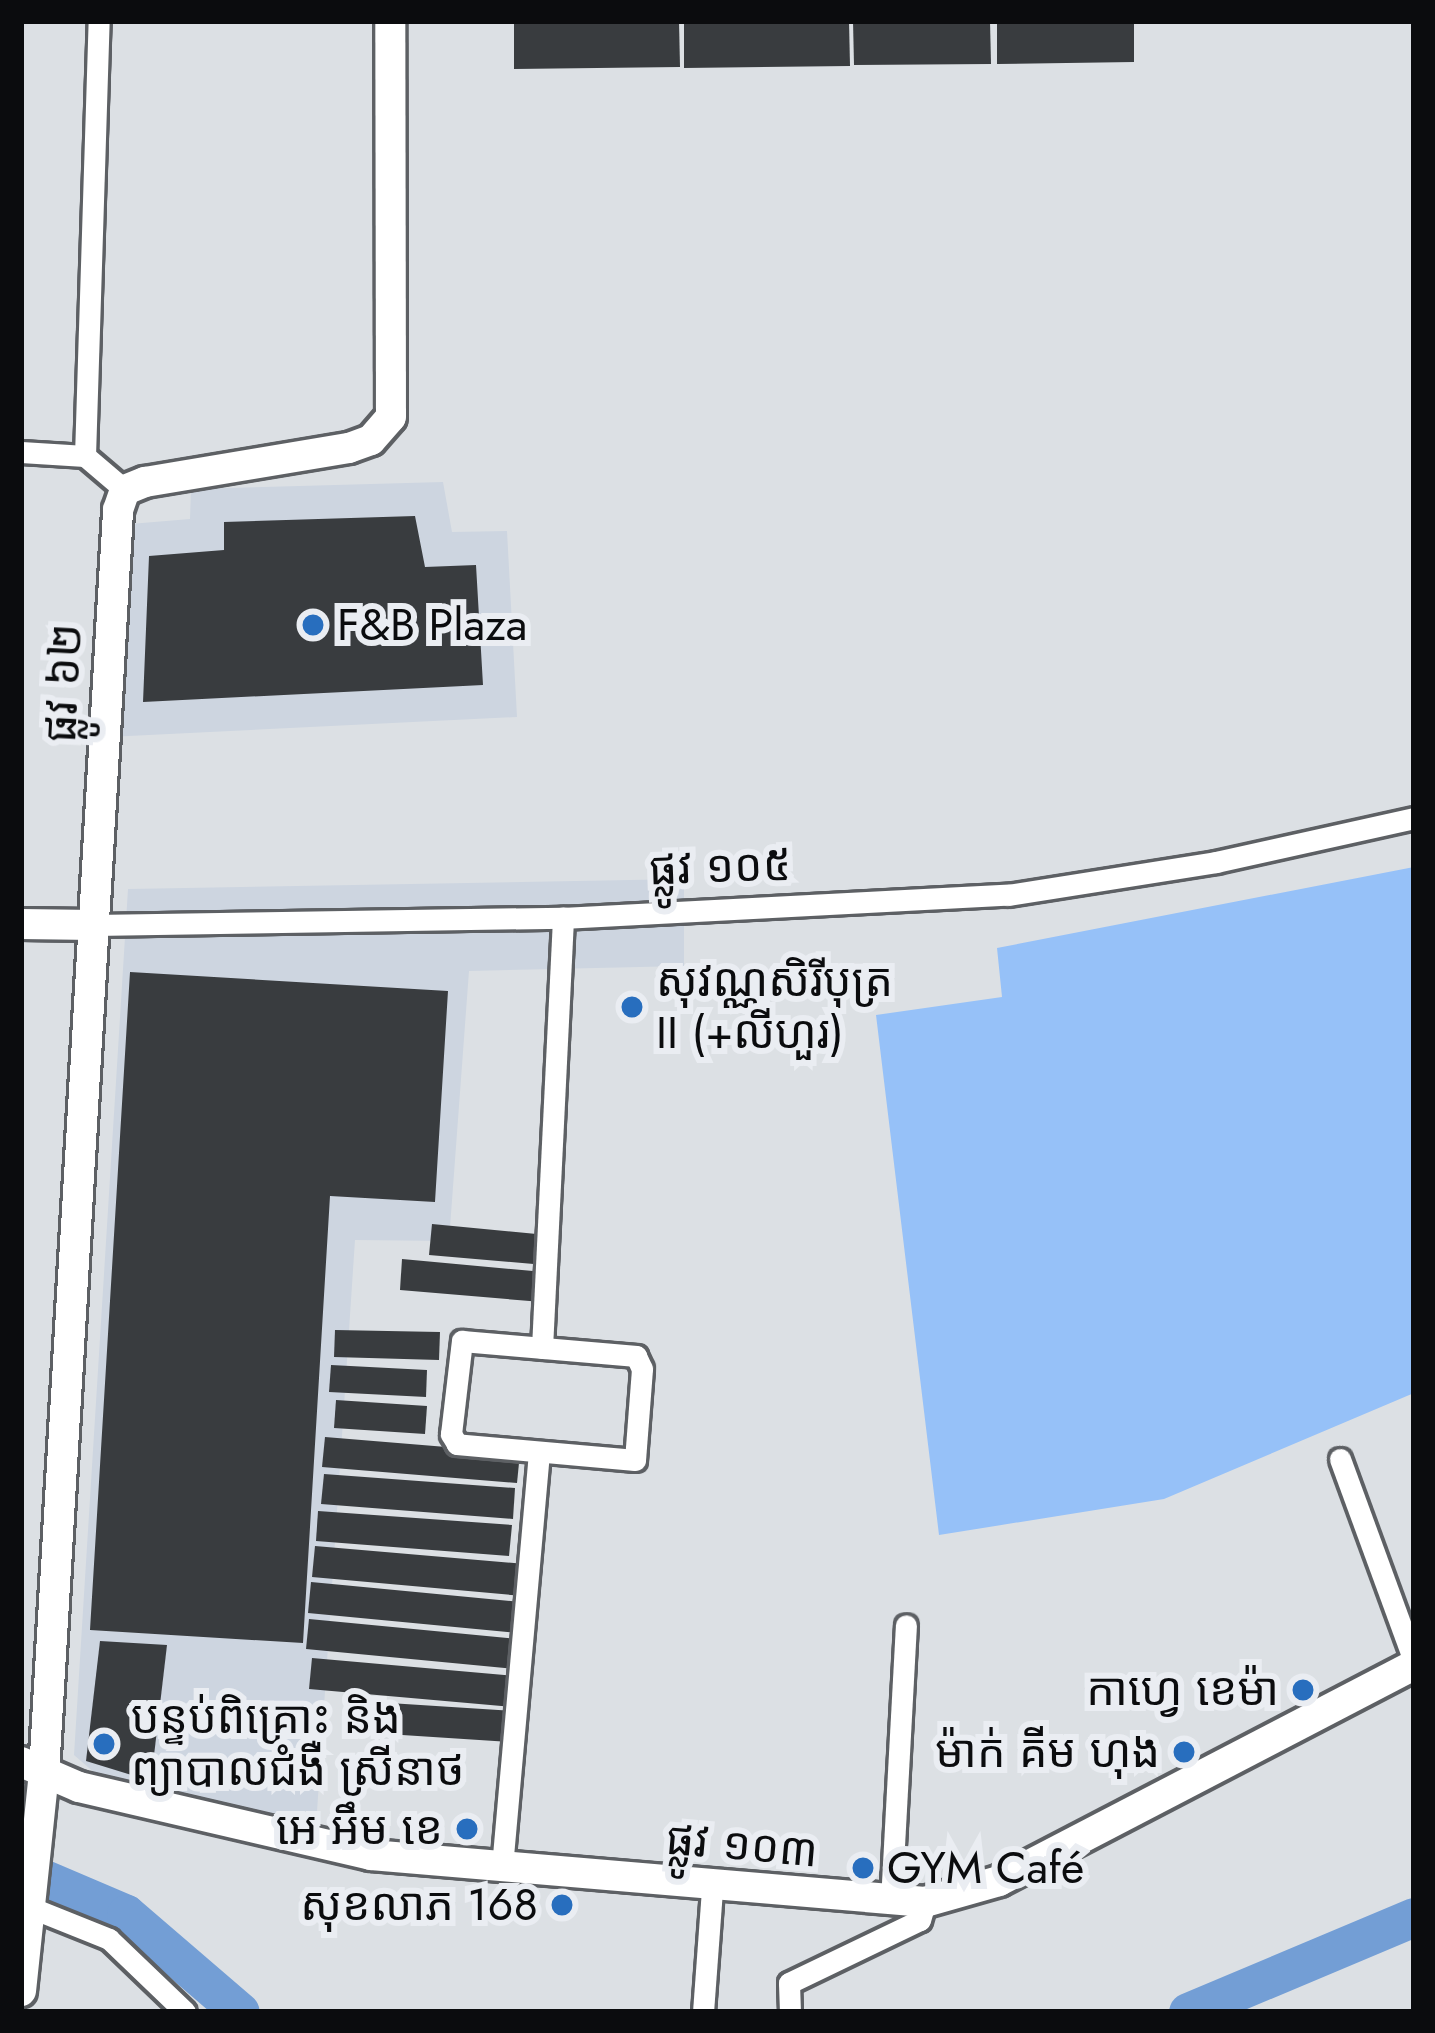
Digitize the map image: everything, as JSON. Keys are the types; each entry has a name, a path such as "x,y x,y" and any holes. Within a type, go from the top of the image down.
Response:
{"street":[{"path":"85,456 99,21"},
{"path":"21,452 85,456 125,490 350,448 371,440 391,417 391,21"},
{"name":"ផ្លូវ ៦២","path":"21,1991 30,1889 32,1767 125,490"},
{"name":"ផ្លូវ ១០៥","path":"21,924 562,918 1008,895 1216,862 1414,818"},
{"path":"542,1348 562,918"},
{"path":"462,1341 636,1356 642,1369 635,1460 539,1453 457,1444 451,1434 462,1341"},
{"path":"502,1867 539,1453"},
{"path":"1340,1459 1414,1663"},
{"path":"891,1901 906,1625"},
{"name":"ផ្លូវ ១០៣","path":"32,1767 79,1787 371,1855 712,1889 925,1902 998,1881 1414,1663"},
{"path":"30,1889 110,1939 185,2012"},
{"path":"704,2012 712,1889"},
{"path":"790,2012 790,1983 920,1920 925,1902"}],"shaded area":[{"name":"F&B Plaza","path":"443,482 452,532 507,531 517,717 108,737 118,525 190,519 191,489"},
{"path":"1414,867 1414,1393 1164,1499 939,1535 876,1015 1002,997 997,948"},
{"path":"684,879 684,966 469,971 449,1241 355,1240 316,1827 96,1774 74,1755 128,889"}],"building":[{"path":"514,21 679,21 680,67 514,69"},
{"path":"684,21 849,21 850,66 684,68"},
{"path":"853,21 990,21 991,64 854,65"},
{"path":"997,21 1134,21 1134,62 997,64"},
{"path":"415,516 425,567 476,565 483,685 143,702 149,556 224,550 224,522"},
{"path":"130,972 448,991 435,1202 330,1196 303,1643 90,1630"},
{"path":"432,1224 547,1235 545,1265 429,1255"},
{"path":"402,1259 544,1272 542,1302 400,1290"},
{"path":"335,1330 440,1332 439,1360 334,1357"},
{"path":"331,1365 427,1370 426,1397 329,1392"},
{"path":"336,1400 427,1406 425,1434 334,1428"},
{"path":"325,1437 520,1453 517,1483 322,1467"},
{"path":"324,1474 515,1488 513,1519 321,1504"},
{"path":"318,1511 512,1525 509,1556 316,1541"},
{"path":"315,1546 526,1564 523,1596 312,1577"},
{"path":"311,1582 521,1602 518,1633 308,1613"},
{"path":"309,1619 519,1639 516,1669 306,1649"},
{"path":"100,1641 167,1645 151,1781 86,1761"},
{"path":"312,1658 516,1676 513,1707 309,1689"},
{"path":"358,1701 513,1711 511,1742 356,1732"}],"waterway":[{"path":"30,1873 126,1914 240,2012"},
{"path":"1188,2012 1414,1917"}],"place":[{"name":"F&B Plaza","path":"313,625"},
{"name":"សុវណ្ណសិរីបុត្រ II (+លីហួរ)","path":"632,1007"},
{"name":"កាហ្វេ ខេម៉ា","path":"1303,1690"},
{"name":"បន្ទប់ពិគ្រោះ និង ព្យាបាលជំងឺ ស្រីនាថ","path":"104,1744"},
{"name":"ម៉ាក់ គីម ហុង","path":"1184,1752"},
{"name":"អេ អឹម ខេ","path":"467,1829"},
{"name":"GYM Café","path":"863,1868"},
{"name":"សុខលាភ 168","path":"562,1905"}]}
